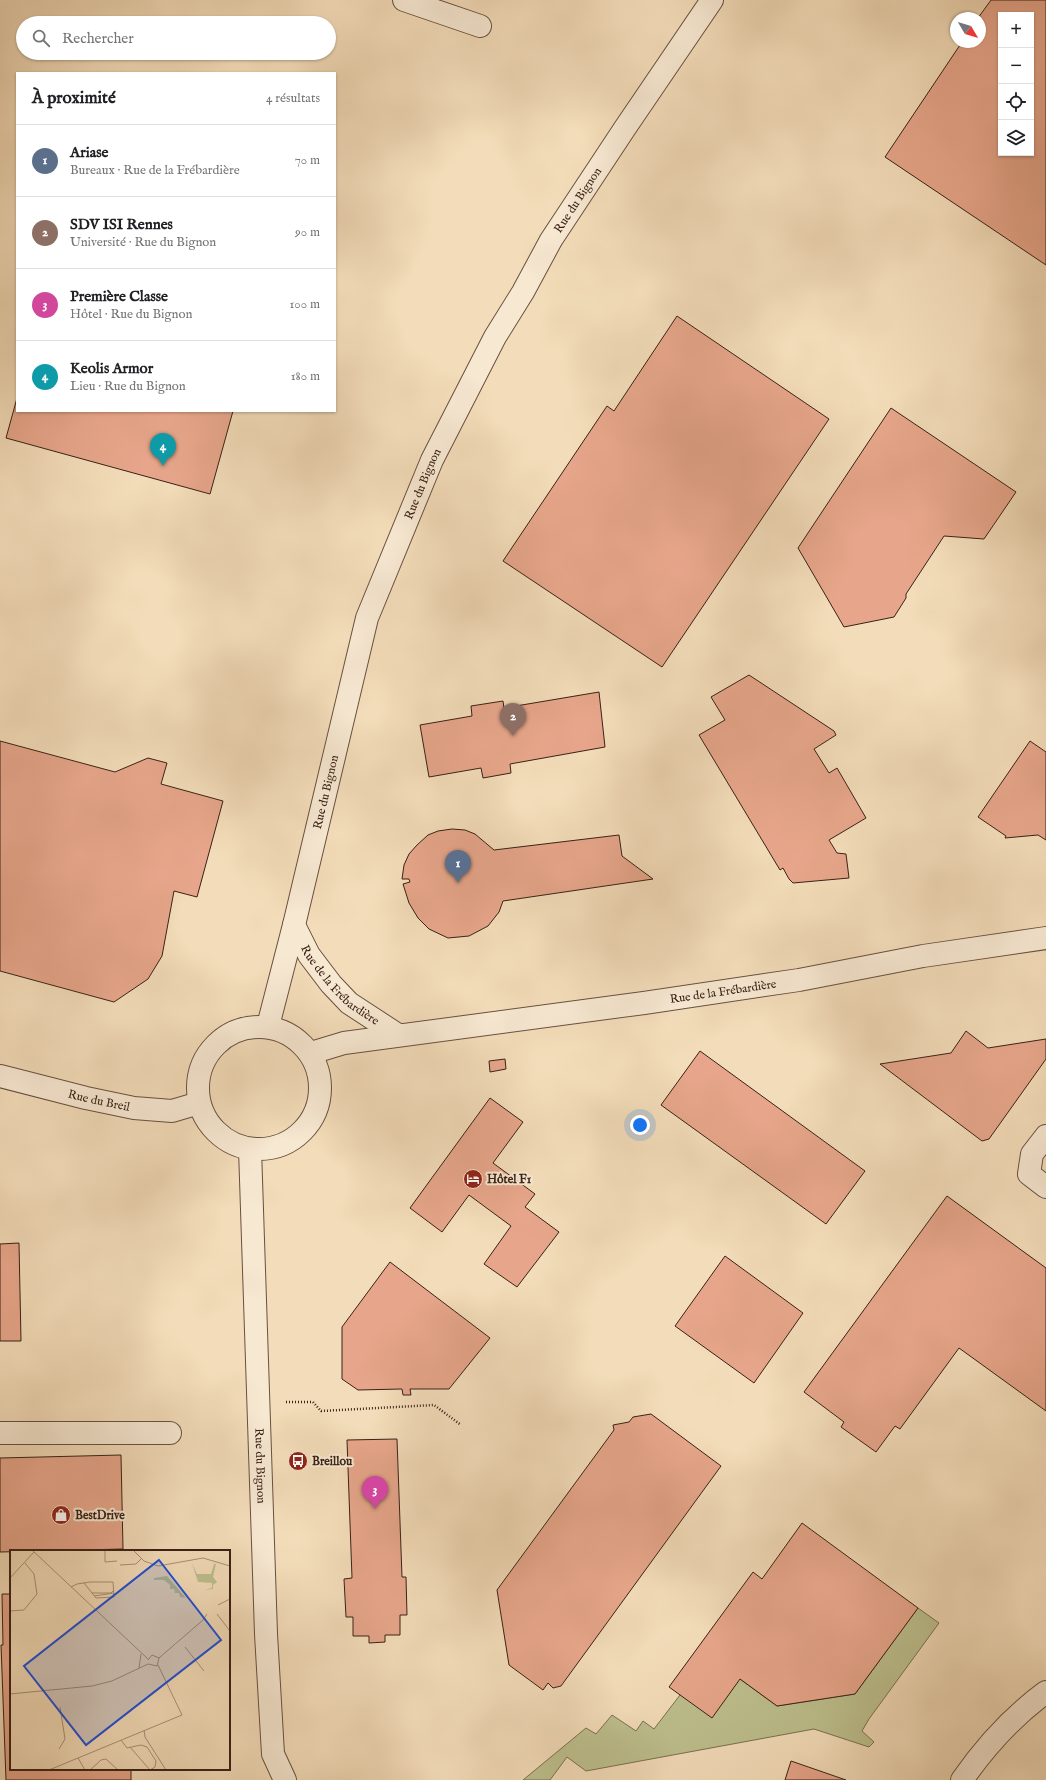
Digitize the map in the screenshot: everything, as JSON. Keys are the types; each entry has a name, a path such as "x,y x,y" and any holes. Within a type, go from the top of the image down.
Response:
{"street":[{"path":"404,0 480,26"},
{"name":"Rue du Bignon","path":"268,1026 294,925 367,618 432,460 495,337 523,292 551,240 712,0"},
{"name":"Rue de la Frébardière","path":"294,925 309,956 331,984 350,1003 398,1035"},
{"name":"Rue de la Frébardière","path":"311,1053 344,1043 636,1004 799,980 923,956 1046,938"},
{"path":"268,1026 285,1031 300,1040 311,1053 319,1072 321,1092 316,1112 305,1129 289,1142 270,1148 250,1149 233,1144 218,1134 206,1120 199,1103 198,1083 202,1063 213,1046 229,1034 248,1027 268,1026"},
{"name":"Rue du Breil","path":"0,1076 86,1098 134,1108 172,1111 199,1103"},
{"path":"1046,1136 1032,1154 1029,1174 1046,1187"},
{"name":"Rue du Bignon","path":"250,1149 263,1581 273,1754 285,1780"},
{"path":"0,1433 170,1433"},
{"path":"962,1780 972,1765 1007,1725 1046,1692"}],"path":[{"path":"257,1401 313,1402 321,1411 434,1405 461,1425"}],"green space":[{"path":"918,1608 939,1623 869,1719 862,1731 874,1742 869,1747 814,1729 586,1771 567,1757 550,1780 523,1780 586,1728 596,1734 612,1715 636,1731 643,1721 654,1729 680,1695 740,1679 777,1706 855,1694"}],"building":[{"path":"991,0 1046,0 1046,265 885,157 958,48 986,48 986,12 982,12"},
{"path":"677,316 829,419 662,667 503,561 607,406 614,411"},
{"path":"16,402 16,412 233,412 210,494 6,438"},
{"path":"891,408 1016,492 984,539 944,536 906,594 906,598 894,617 844,627 798,548"},
{"path":"749,675 834,731 836,735 814,749 829,773 837,768 866,818 829,840 837,853 846,854 849,878 793,883 783,868 780,870 699,735 725,720 711,697"},
{"path":"599,692 605,747 510,764 511,773 483,778 481,768 429,777 420,725 472,716 471,706 503,701 504,708"},
{"path":"0,741 115,772 148,758 167,763 161,784 223,801 197,897 174,891 162,956 148,979 114,1002 0,971"},
{"path":"1030,741 1046,752 1046,840 1038,835 1005,838 1006,836 978,817"},
{"path":"452,829 465,830 475,834 494,850 619,835 622,856 653,879 503,901 499,912 488,926 469,936 448,938 429,929 418,918 409,903 403,884 410,882 409,879 402,879 404,865 409,854 417,845 428,835 438,831"},
{"path":"966,1031 988,1048 1046,1039 1046,1059 989,1139 982,1141 880,1064 951,1053"},
{"path":"700,1051 865,1171 826,1224 661,1105"},
{"path":"505,1059 506,1069 490,1072 489,1061"},
{"name":"Hôtel F1","path":"490,1098 523,1122 493,1163 535,1194 525,1207 559,1232 517,1287 484,1264 511,1226 469,1195 442,1232 410,1208"},
{"path":"947,1196 1046,1268 1046,1411 959,1348 900,1429 895,1426 876,1452 841,1427 844,1422 804,1392"},
{"path":"19,1243 21,1341 0,1341 0,1244"},
{"path":"725,1256 803,1313 754,1383 675,1326"},
{"path":"390,1262 490,1338 449,1389 410,1389 411,1395 403,1395 402,1389 358,1390 342,1379 342,1327"},
{"path":"651,1414 721,1466 561,1686 553,1688 548,1683 543,1690 509,1665 497,1590 614,1430 613,1425 629,1422 633,1417"},
{"path":"397,1439 402,1577 406,1577 407,1615 400,1615 400,1635 385,1635 385,1642 369,1643 369,1636 353,1636 353,1617 346,1617 344,1579 352,1578 347,1440"},
{"name":"BestDrive","path":"121,1455 123,1549 10,1550 10,1552 0,1552 0,1458"},
{"path":"802,1523 918,1608 855,1694 777,1706 740,1679 712,1718 669,1687 753,1572 762,1579"},
{"path":"2,1594 10,1594 10,1770 131,1770 131,1780 6,1780 1,1645 3,1645"},
{"path":"791,1761 846,1780 785,1780"}],"place":[{"name":"Keolis Armor","path":"163,466"},
{"name":"SDV ISI Rennes","path":"513,736"},
{"name":"Ariase","path":"458,883"},
{"name":"Hôtel F1","path":"473,1179"},
{"name":"Breillou","path":"298,1461"},
{"name":"Première Classe","path":"375,1509"},
{"name":"BestDrive","path":"61,1515"}]}
